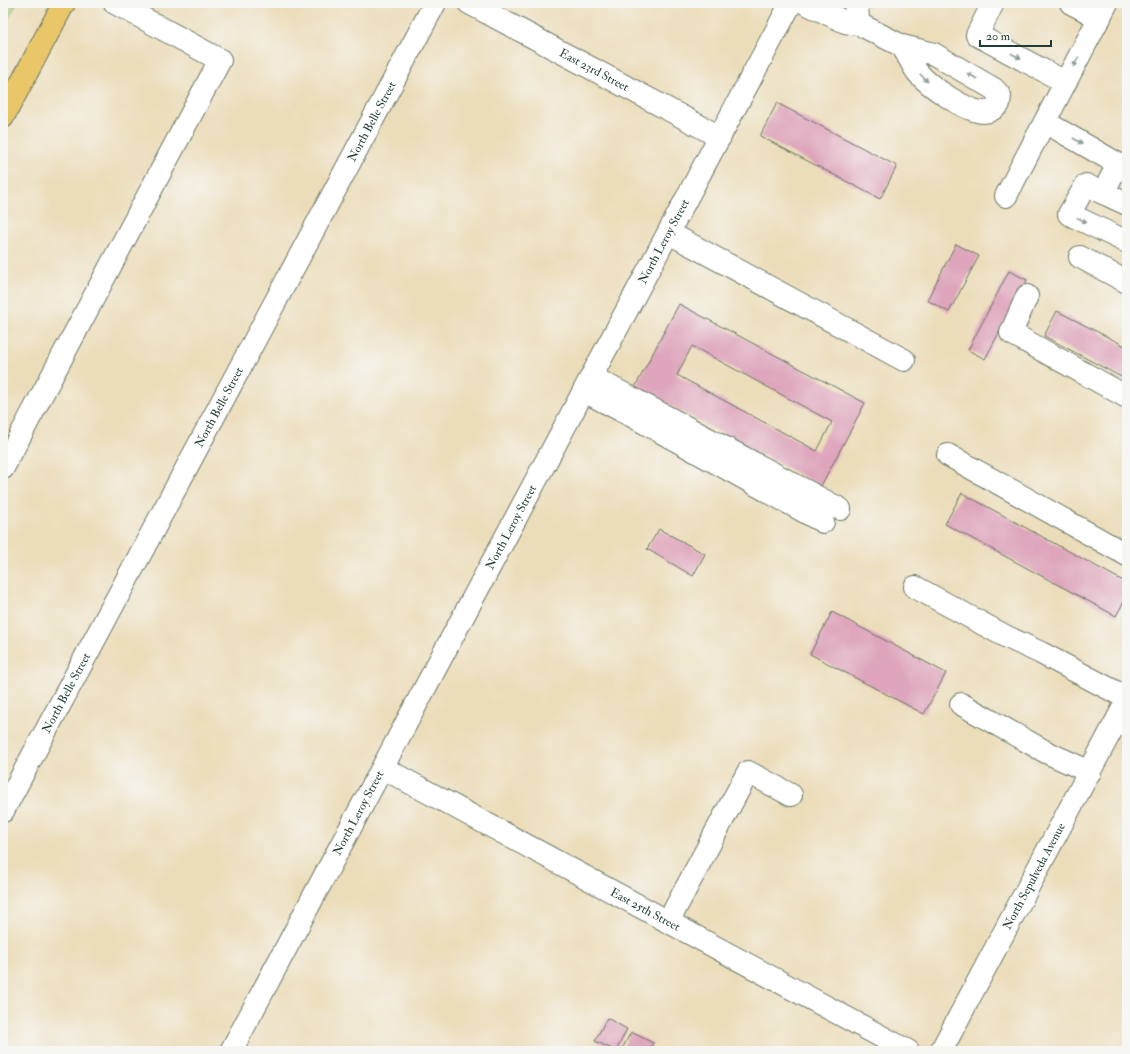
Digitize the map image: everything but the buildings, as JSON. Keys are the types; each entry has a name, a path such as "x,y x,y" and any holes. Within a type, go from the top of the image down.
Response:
{"main road":[{"path":"3,117 64,3"}],"street":[{"path":"3,468 220,60 115,3"},
{"name":"North Belle Street","path":"3,811 435,3"},
{"name":"East 23rd Street","path":"469,3 720,138"},
{"name":"North Leroy Street","path":"232,1051 791,3"},
{"path":"805,3 845,22 859,24 902,46"},
{"path":"854,3 857,9 859,24"},
{"path":"993,3 977,35 1065,82"},
{"path":"1006,196 1103,10 1071,3"},
{"path":"1045,122 1122,156 1103,193"},
{"path":"1127,204 1086,185 1069,214 1127,242"},
{"path":"672,227 885,335"},
{"path":"672,227 904,360"},
{"path":"1080,257 1127,282"},
{"path":"1027,296 1011,333 1127,397"},
{"path":"588,384 840,509"},
{"path":"588,384 632,416 823,522"},
{"path":"948,455 1127,555"},
{"path":"915,587 1005,636 1127,698"},
{"name":"North Sepulveda Avenue","path":"941,1051 1127,701"},
{"path":"961,704 1046,752 1090,772"},
{"name":"East 25th Street","path":"383,768 908,1051"},
{"path":"668,922 748,772 792,794"}],"green space":[{"path":"3,3 17,3 3,28"}]}
